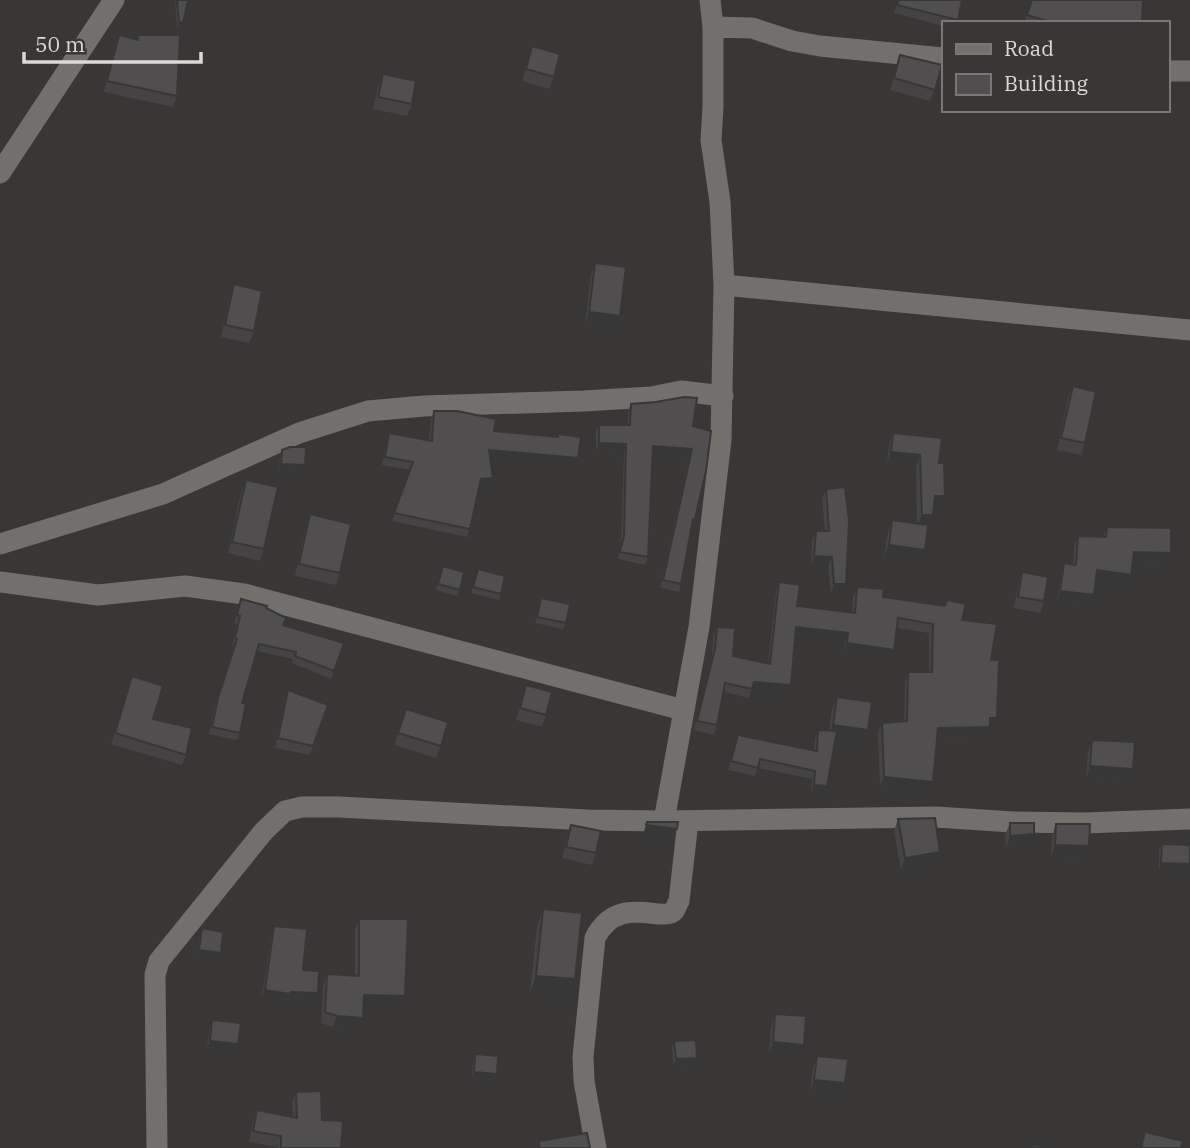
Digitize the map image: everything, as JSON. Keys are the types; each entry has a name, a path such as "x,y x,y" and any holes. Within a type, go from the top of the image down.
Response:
{"street":[{"path":"0,173 114,0"},
{"path":"664,821 699,627 721,440 724,285 720,202 711,140 713,27 710,0"},
{"path":"713,27 752,29 820,46 942,58"},
{"path":"1169,71 1190,72"},
{"path":"724,285 1190,330"},
{"path":"0,544 163,494 299,433 368,411 424,406 651,397 681,391 723,396"},
{"path":"0,582 99,595 185,586 244,594 683,710"},
{"path":"157,1148 155,975 159,961 264,831 285,811 302,807 339,807 587,820 664,821 936,817 1085,823 1190,819"},
{"path":"596,1148 584,1081 583,1057 595,938 600,927 617,916 635,911 667,914 673,911 679,901 688,821"}],"building":[{"path":"177,0 188,0 183,23 179,22"},
{"path":"899,0 962,0 958,20 897,5"},
{"path":"1032,0 1143,0 1142,21 1047,21 1027,15"},
{"path":"119,35 138,40 137,35 180,35 177,96 107,81"},
{"path":"532,46 560,54 554,77 526,69"},
{"path":"900,55 942,65 935,90 894,78"},
{"path":"383,74 416,81 412,104 378,97"},
{"path":"595,263 626,267 620,316 589,312"},
{"path":"234,284 262,291 254,331 225,325"},
{"path":"1073,386 1096,392 1085,443 1061,438"},
{"path":"684,397 697,398 693,426 711,431 706,471 693,519 681,584 663,580 692,449 653,446 648,557 620,552 624,536 626,444 599,443 599,425 630,425 631,404"},
{"path":"434,411 457,411 496,419 494,431 581,437 578,458 489,450 493,478 481,479 470,529 394,513 413,462 385,457 389,433 432,441"},
{"path":"893,433 942,438 939,463 944,463 945,496 935,496 933,515 922,515 920,455 891,452"},
{"path":"306,447 305,465 281,464 282,450"},
{"path":"246,480 278,487 264,549 232,542"},
{"path":"845,487 849,521 846,584 834,584 832,557 814,556 816,531 829,531 826,489"},
{"path":"310,514 351,524 340,573 299,564"},
{"path":"892,520 928,525 925,550 889,545"},
{"path":"1107,527 1171,528 1171,553 1134,552 1131,575 1097,570 1094,595 1060,591 1064,563 1076,565 1078,536 1106,537"},
{"path":"443,566 464,572 460,590 438,584"},
{"path":"478,569 505,576 501,594 473,587"},
{"path":"1022,572 1048,577 1044,601 1018,597"},
{"path":"779,582 800,585 797,606 855,613 857,587 884,589 883,597 945,606 947,600 966,604 962,620 997,624 991,660 999,660 997,718 990,718 990,727 938,728 933,782 884,777 882,723 907,721 908,672 932,672 933,624 898,618 894,650 847,643 848,633 796,627 791,685 754,682 752,689 725,683 717,725 697,721 715,649 717,627 735,628 733,656 770,664"},
{"path":"541,598 570,604 566,623 537,617"},
{"path":"241,599 267,606 266,608 286,618 283,625 344,643 334,671 295,656 296,652 259,644 242,703 246,704 240,733 212,727 218,698 237,639 235,638 240,616 237,615"},
{"path":"132,676 163,686 153,719 192,728 186,755 115,733"},
{"path":"526,685 552,692 546,715 520,708"},
{"path":"288,690 328,705 313,746 278,738"},
{"path":"837,697 872,702 868,730 833,725"},
{"path":"406,709 448,722 441,746 398,733"},
{"path":"818,730 837,731 827,786 814,785 815,771 760,759 758,768 731,761 738,735 817,751"},
{"path":"1092,740 1135,742 1133,769 1090,766"},
{"path":"935,818 940,852 905,858 898,819"},
{"path":"647,822 678,822 677,829 646,825"},
{"path":"1010,823 1034,823 1034,834 1010,836"},
{"path":"1056,824 1090,824 1089,846 1055,845"},
{"path":"571,825 601,831 596,853 566,847"},
{"path":"1162,844 1190,845 1190,864 1161,863"},
{"path":"543,909 582,913 575,979 536,976"},
{"path":"359,919 408,919 405,996 364,995 363,1018 337,1016 325,1012 327,974 359,976"},
{"path":"274,926 307,929 303,970 319,971 318,993 290,994 265,990"},
{"path":"202,928 223,932 221,953 199,950"},
{"path":"775,1014 806,1016 804,1045 773,1042"},
{"path":"212,1020 241,1023 238,1044 210,1041"},
{"path":"696,1040 697,1058 676,1059 674,1041"},
{"path":"475,1054 498,1056 497,1074 474,1072"},
{"path":"817,1056 848,1059 845,1083 814,1080"},
{"path":"321,1091 322,1120 343,1121 341,1148 281,1148 281,1136 253,1131 257,1110 297,1118 296,1092"},
{"path":"1145,1132 1183,1141 1181,1148 1141,1148"},
{"path":"587,1133 590,1148 540,1148 539,1141"},
{"path":"1033,1145 1060,1148 1032,1148"}]}
